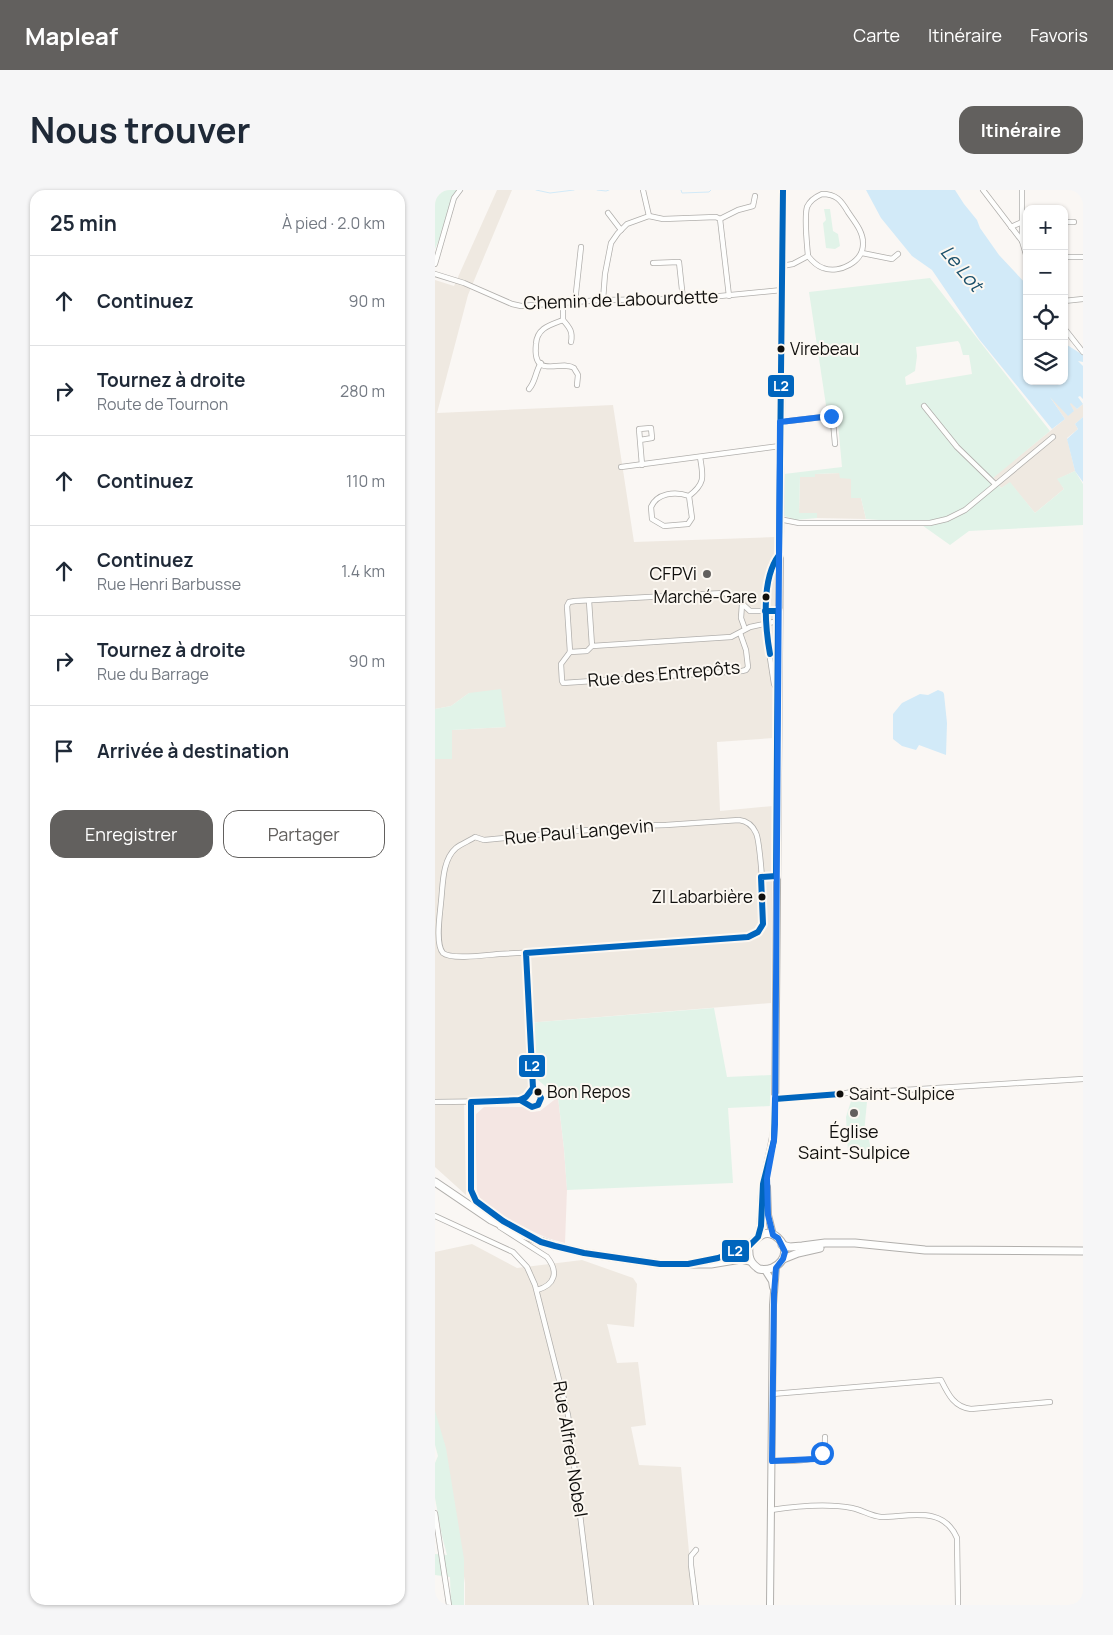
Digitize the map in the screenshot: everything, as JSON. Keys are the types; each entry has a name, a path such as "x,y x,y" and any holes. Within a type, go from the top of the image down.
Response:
{"main road":[{"path":"688,1264 717,1258 749,1246 757,1237 761,1226 763,1184 774,1140 783,190"},
{"path":"768,1165 767,1197 769,1226 773,1235"},
{"path":"435,1182 491,1220 522,1235 584,1253 659,1264 711,1264 741,1259 750,1260"},
{"path":"757,1237 765,1234 773,1235 778,1238 785,1252 783,1259 776,1268 774,1294 770,1605"},
{"path":"782,1245 802,1246 842,1243 925,1250 1083,1251"},
{"path":"783,1259 798,1253 842,1243"},
{"path":"749,1246 748,1255 754,1266 765,1270 776,1268"},
{"path":"765,1270 772,1281 774,1294"}],"street":[{"path":"435,264 454,198 460,190"},
{"path":"983,190 1022,241 1025,250"},
{"path":"1022,190 1023,205"},
{"path":"643,192 649,216"},
{"path":"822,194 838,197 860,230 863,243 862,253 854,263 843,268 830,269 820,268 808,256 806,238 807,208 813,198 822,194"},
{"path":"603,300 605,274 611,243 627,224 649,216 663,219 717,217 721,219 737,210 753,206 755,196"},
{"path":"608,213 621,230"},
{"path":"721,219 729,296"},
{"path":"1068,222 1073,222"},
{"path":"1011,227 1023,223"},
{"path":"1022,241 1023,235"},
{"path":"575,302 581,247"},
{"path":"862,253 892,260 898,254"},
{"path":"783,266 789,266 808,256"},
{"path":"1068,257 1083,257"},
{"path":"653,263 679,262 683,300"},
{"name":"Chemin de Labourdette","path":"435,274 451,278 521,306 603,300 683,300 782,290"},
{"path":"1068,301 1083,299"},
{"path":"563,303 563,320 571,329 573,336 571,342"},
{"path":"563,320 539,332 535,353 544,367 567,366 574,368 578,375 577,385"},
{"path":"1068,333 1083,352"},
{"path":"529,389 534,383 536,370 541,364"},
{"path":"923,406 957,447 995,484"},
{"path":"780,422 831,416 835,444"},
{"path":"779,519 799,523 930,523 947,519 965,510 1053,437"},
{"path":"640,440 642,465"},
{"path":"621,467 780,446"},
{"path":"689,496 696,491 703,479 700,456"},
{"path":"681,493 689,496 692,518 688,524 664,526 652,519 651,507 653,502 659,497 681,493"},
{"path":"777,689 774,684 765,624 765,611 771,573 776,558 779,555"},
{"path":"778,611 749,611 736,598 724,593 575,601 569,602 567,606 570,652 587,650 592,646 731,637 745,630 778,621"},
{"path":"589,601 592,646"},
{"path":"742,604 741,618 745,630"},
{"name":"Rue des Entrepôts","path":"570,652 561,664 563,683 746,670 748,667 746,650 740,633"},
{"name":"Rue Paul Langevin","path":"743,821 754,829 758,836 763,924 758,932 748,937 526,953 447,956 440,950 437,939 446,865 449,856 454,850 475,837 484,840 629,826 743,821"},
{"path":"761,877 776,876"},
{"path":"435,1102 520,1100 526,1097 533,1088 526,953"},
{"path":"775,1099 859,1091 888,1091 1083,1079"},
{"path":"471,1102 471,1184 473,1197 482,1207 503,1221 541,1242"},
{"name":"Rue Alfred Nobel","path":"435,1216 513,1252 527,1267 537,1290 568,1415 591,1605"},
{"path":"491,1220 547,1257 551,1262 554,1273 551,1283 537,1290"},
{"path":"772,1394 941,1380 955,1403 963,1408 971,1409 1050,1402"},
{"path":"772,1461 815,1459 825,1448 825,1437"},
{"path":"771,1510 806,1505 835,1506 853,1508 881,1517 920,1514 935,1518 954,1531 957,1538 958,1605"},
{"path":"435,1512 449,1605"},
{"path":"696,1550 691,1556 691,1565 697,1605"}],"shaded area":[{"path":"497,190 512,190 468,295 437,413 613,405 634,542 776,537 774,738 717,742 720,811 773,806 771,1003 527,1023 529,1087 524,1094 512,1097 464,1099 466,1195 435,1167 435,759 452,759 452,730 506,727 469,693 451,706 435,709 435,280 454,286"},
{"path":"1051,396 1074,411 1069,404 1071,402 1077,409 1083,404 1083,417 1075,424 1078,429 1067,438 1075,471 1058,479 1064,489 1035,513 1010,483 1001,488 993,477 1065,419"},
{"path":"840,473 851,478 861,498 866,519 817,518 817,513 799,513 800,477"},
{"path":"558,1097 567,1189 565,1243 547,1238 511,1221 484,1203 477,1194 475,1115 484,1107 525,1107 531,1112 540,1111"},
{"path":"472,1244 517,1268 582,1260 633,1278 637,1284 634,1327 607,1324 617,1363 638,1362 646,1425 631,1427 639,1465 681,1467 694,1605 465,1605 465,1583 452,1494 435,1416 435,1252"}],"green space":[{"path":"435,190 461,190 435,249"},
{"path":"824,209 830,209 833,231 838,234 840,246 835,249 826,248 823,223 826,220"},
{"path":"930,278 1050,431 993,478 1001,488 1010,482 1035,513 1064,489 1057,479 1075,471 1083,484 1083,525 969,531 950,545 919,523 866,519 861,498 851,498 851,479 840,478 839,473 815,474 815,477 800,477 799,513 817,513 817,518 796,520 784,516 784,474 842,467 837,413 827,412 809,292","holes":["958,341 963,355 969,355 972,374 906,385 905,377 915,371 916,347"]},
{"path":"501,689 506,727 452,730 452,759 435,759 435,709 451,706 469,693"},
{"path":"714,1008 727,1077 771,1075 770,1106 728,1108 733,1183 567,1190 558,1097 538,1080 529,1087 527,1023"},
{"path":"851,1101 867,1102 864,1133 869,1140 871,1150 848,1153 846,1117"},
{"path":"435,1411 446,1448 464,1559 464,1605 451,1605 450,1577 435,1575 435,1554 447,1555 435,1498 435,1463 438,1456 435,1445"}],"water":[{"name":"Le Lot","path":"866,190 955,190 999,255 1023,281 1023,385 1068,385 1068,346 1083,355 1083,362 1078,361 1083,366 1083,399 1080,396 1078,397 1083,404 1077,409 1071,403 1074,411 1068,416 1050,397 1065,419 1052,429 979,339 932,270 912,256 881,218"},
{"path":"1083,417 1083,482 1075,471 1067,439 1078,429 1075,424"},
{"path":"938,690 944,694 947,723 946,755 919,745 916,750 902,746 893,739 893,714 902,703 920,694 928,695"}],"waterway":[{"path":"536,190 550,193 574,190"},
{"path":"597,190 609,190"},
{"path":"681,190 682,193 709,192 711,190"}],"transit line":[{"name":"L2","path":"770,654 766,617 767,589 773,565 779,555 783,190"},
{"name":"L2","path":"765,611 778,611 776,876 761,877 763,924 758,932 748,937 526,953 533,1088 526,1097 520,1100 471,1102 471,1190 476,1201 503,1221 541,1242 555,1246 584,1253 660,1264 688,1264 718,1258 749,1246 758,1237 761,1226 763,1184 774,1140 775,1099 840,1094"},
{"name":"L2","path":"520,1100 532,1107 538,1105 541,1098 533,1088"}],"place":[{"name":"Virebeau","path":"781,349"},
{"name":"CFPVi","path":"707,574"},
{"name":"Marché-Gare","path":"766,597"},
{"name":"ZI Labarbière","path":"762,897"},
{"name":"Bon Repos","path":"538,1092"},
{"name":"Saint-Sulpice","path":"840,1094"},
{"name":"Église Saint-Sulpice","path":"854,1113"}],"route":[{"path":"822,1453 815,1459 783,1462 772,1461 774,1294 776,1268 783,1259 785,1252 769,1226 767,1185 768,1165 774,1140 775,1124 780,422 831,416"}]}
